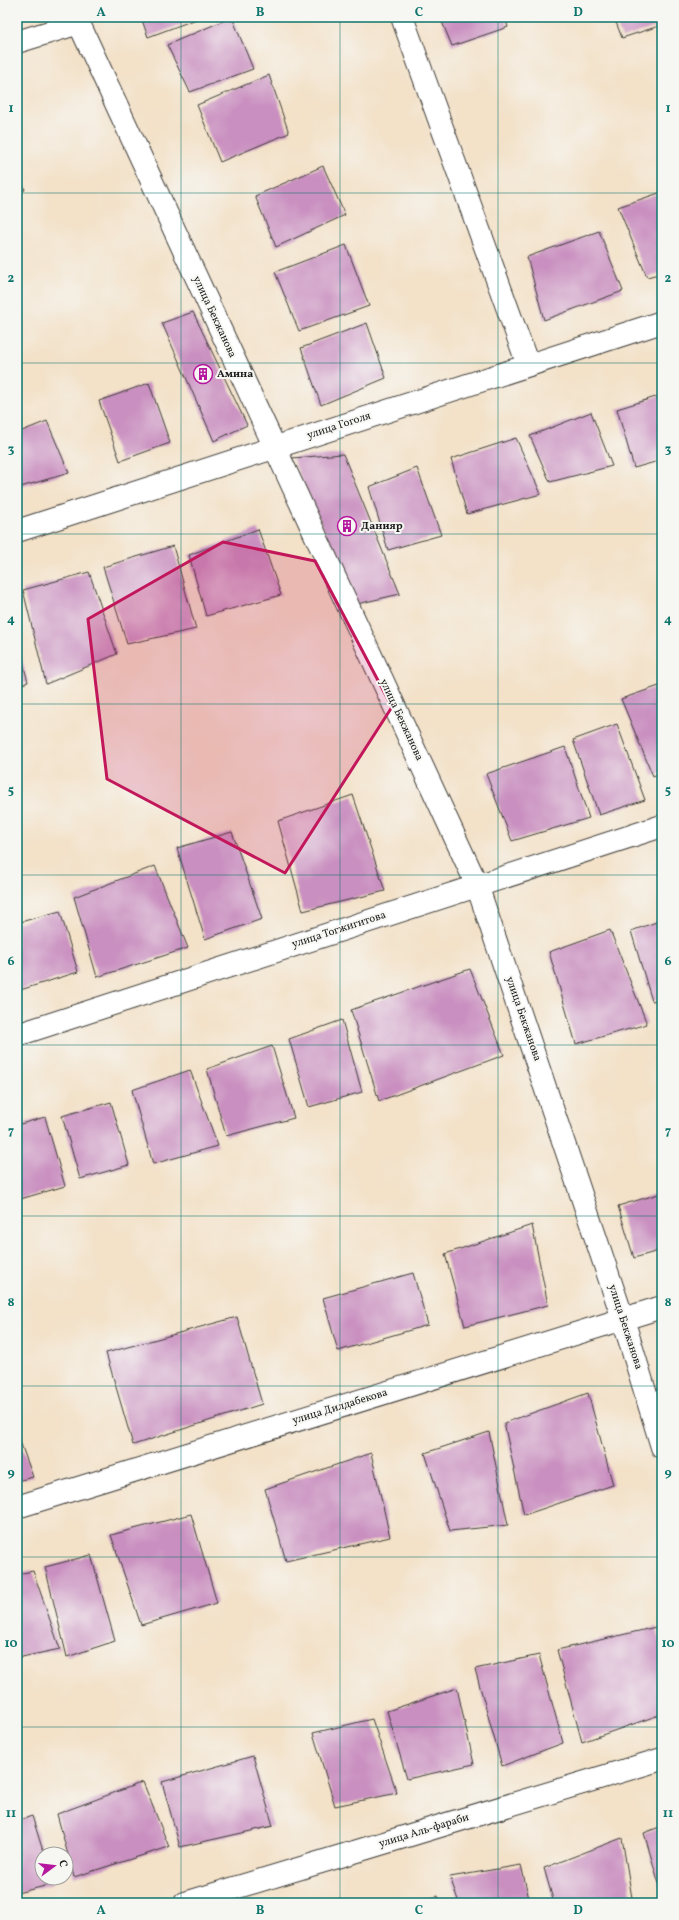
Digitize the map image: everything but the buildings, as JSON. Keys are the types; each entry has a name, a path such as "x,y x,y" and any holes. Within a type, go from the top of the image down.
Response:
{"street":[{"path":"402,17 528,365"},
{"path":"17,42 78,20"},
{"name":"улица Бекжанова","path":"78,20 477,885 623,1319 662,1447"},
{"name":"улица Гоголя","path":"17,531 662,322"},
{"name":"улица Тогжигитова","path":"17,1035 662,826"},
{"name":"улица Дилдабекова","path":"17,1508 662,1306"},
{"name":"улица Аль-фараби","path":"185,1903 662,1759"}],"highlighted area":[{"path":"223,542 315,561 392,707 285,873 107,779 88,619"}],"place":[{"name":"Амина","path":"203,374"},
{"name":"Данияр","path":"347,526"}]}
